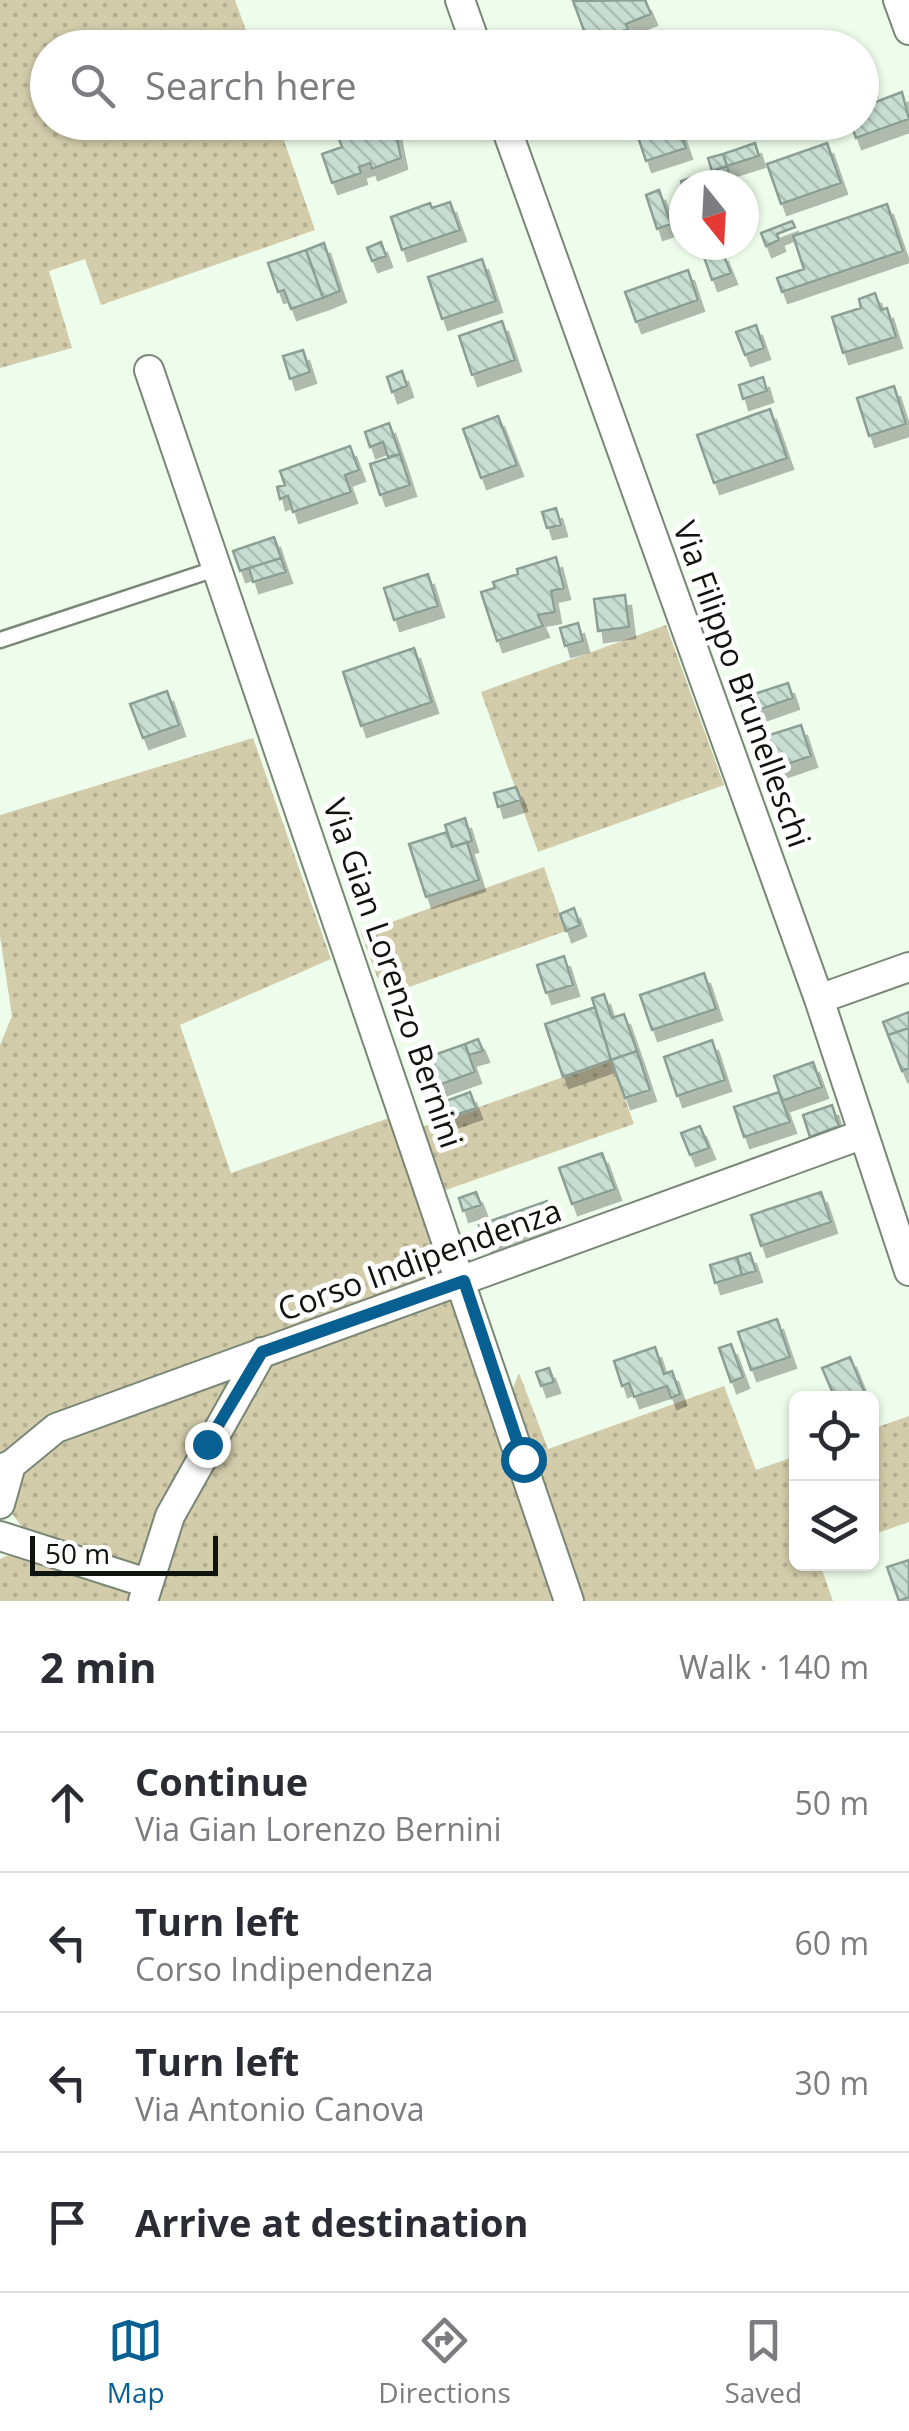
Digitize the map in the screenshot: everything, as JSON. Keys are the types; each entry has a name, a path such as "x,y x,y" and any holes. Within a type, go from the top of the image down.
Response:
{"street":[{"path":"460,0 471,30"},
{"path":"898,0 909,30"},
{"name":"Via Filippo Brunelleschi","path":"510,140 819,999 861,1136 909,1271"},
{"name":"Via Gian Lorenzo Bernini","path":"150,370 464,1281 569,1601"},
{"path":"819,999 909,966"},
{"name":"Corso Indipendenza","path":"5,1467 56,1428 861,1136"},
{"path":"0,1536 146,1592 170,1516 262,1352"},
{"path":"0,1504 5,1467"}],"lane":[{"path":"0,640 218,568"}],"shaded area":[{"path":"0,0 235,0 246,30 30,30 30,140 284,140 315,230 101,305 85,259 49,271 72,348 0,368"},
{"path":"666,625 724,785 538,852 481,692"},
{"path":"253,738 331,959 180,1025 231,1173 389,1118 447,1278 0,1458 0,1045 12,1016 0,936 0,815"},
{"path":"544,867 566,931 384,996 361,933"},
{"path":"611,1060 634,1124 443,1191 420,1128"},
{"path":"452,1293 559,1601 156,1601 181,1519 260,1374 281,1352"},
{"path":"519,1373 548,1449 724,1386 756,1470 789,1458 789,1571 822,1571 833,1601 575,1601 516,1411 513,1388"},
{"path":"234,1377 144,1562 134,1567 28,1535 7,1507 21,1477 42,1454 70,1434 135,1406"},
{"path":"909,1416 909,1522 879,1533 879,1481 879,1427"},
{"path":"15,1552 124,1585 134,1601 0,1601 0,1559"}],"building":[{"path":"645,0 651,14 626,24 625,30 584,30 573,1"},
{"path":"902,92 909,119 879,130 879,101"},
{"path":"339,140 397,140 401,158 372,169 370,163 359,167 361,173 332,183 322,154 342,147"},
{"path":"639,140 683,140 686,148 646,161"},
{"path":"755,143 759,156 727,166 723,154"},
{"path":"827,143 841,183 781,204 767,164"},
{"path":"723,154 727,166 712,170 708,158"},
{"path":"659,190 669,225 657,229 646,195"},
{"path":"450,202 460,230 402,250 391,217 430,203 432,208"},
{"path":"887,204 903,251 782,292 777,278 804,269 793,236"},
{"path":"792,221 795,227 777,234 779,240 766,246 761,233"},
{"path":"381,242 386,256 372,261 367,248"},
{"path":"324,243 340,291 323,298 306,250"},
{"path":"306,250 323,298 291,309 284,290 278,292 268,263"},
{"path":"482,259 496,301 442,319 428,277"},
{"path":"705,260 726,260 731,273 712,280"},
{"path":"688,270 698,300 636,322 625,292"},
{"path":"875,293 881,310 887,308 896,337 843,353 832,317 861,308 859,299"},
{"path":"502,321 515,360 472,375 459,336"},
{"path":"756,325 764,348 745,355 736,332"},
{"path":"303,350 310,372 290,379 283,356"},
{"path":"402,371 407,386 392,392 387,377"},
{"path":"763,377 767,391 743,399 739,385"},
{"path":"894,386 906,424 869,436 857,398"},
{"path":"770,409 787,458 714,483 697,435"},
{"path":"498,416 517,465 481,478 463,429"},
{"path":"389,423 400,454 388,457 383,442 370,447 365,432"},
{"path":"350,446 359,470 345,475 351,492 293,512 288,496 280,499 277,487 285,485 280,471"},
{"path":"400,454 410,485 380,495 370,464"},
{"path":"556,508 561,525 547,528 542,512"},
{"path":"274,537 281,558 240,571 233,551"},
{"path":"556,557 564,588 551,591 555,612 538,615 543,626 497,641 481,592 495,588 493,582 518,574 517,569"},
{"path":"281,558 286,572 253,582 249,568"},
{"path":"428,574 438,606 394,620 384,588"},
{"path":"625,595 629,627 598,631 594,599"},
{"path":"578,623 583,641 565,646 560,628"},
{"path":"414,648 432,702 361,726 343,672"},
{"path":"788,683 793,698 744,715 739,699"},
{"path":"167,691 179,725 143,738 130,704"},
{"path":"801,725 811,756 773,769 763,737"},
{"path":"516,787 521,800 498,807 494,793"},
{"path":"465,818 472,841 452,847 445,825"},
{"path":"447,832 452,847 467,842 479,880 426,897 409,844"},
{"path":"574,908 580,925 566,931 560,914"},
{"path":"564,956 573,985 546,993 537,965"},
{"path":"704,973 716,1009 652,1030 640,995"},
{"path":"604,994 612,1018 624,1014 637,1051 611,1060 592,998"},
{"path":"595,1007 611,1060 563,1077 545,1024"},
{"path":"909,1012 909,1028 888,1035 883,1022"},
{"path":"909,1028 909,1068 902,1071 888,1035"},
{"path":"478,1039 483,1051 469,1055 465,1044"},
{"path":"712,1040 725,1080 677,1096 664,1057"},
{"path":"465,1044 475,1072 428,1089 417,1061"},
{"path":"637,1051 650,1090 625,1098 611,1060"},
{"path":"813,1062 822,1087 782,1101 774,1076"},
{"path":"470,1092 476,1108 436,1122 430,1107"},
{"path":"779,1092 790,1122 744,1137 734,1107"},
{"path":"832,1105 839,1126 810,1137 803,1115"},
{"path":"700,1126 709,1148 690,1155 681,1133"},
{"path":"602,1153 615,1189 572,1204 559,1168"},
{"path":"476,1192 481,1205 463,1211 459,1198"},
{"path":"821,1192 831,1222 761,1246 751,1215"},
{"path":"547,1201 555,1224 487,1247 479,1225"},
{"path":"750,1253 756,1271 742,1275 737,1257"},
{"path":"737,1257 742,1275 715,1283 710,1265"},
{"path":"777,1319 790,1357 751,1370 738,1332"},
{"path":"731,1344 743,1377 731,1382 719,1348"},
{"path":"655,1347 664,1374 672,1371 680,1394 671,1398 667,1386 634,1397 629,1383 622,1386 614,1361"},
{"path":"850,1357 864,1391 832,1391 822,1368"},
{"path":"549,1368 554,1382 541,1386 536,1372"},
{"path":"909,1560 909,1597 899,1601 887,1567"}],"route":[{"path":"207,1444 262,1352 464,1281 523,1459"}]}
